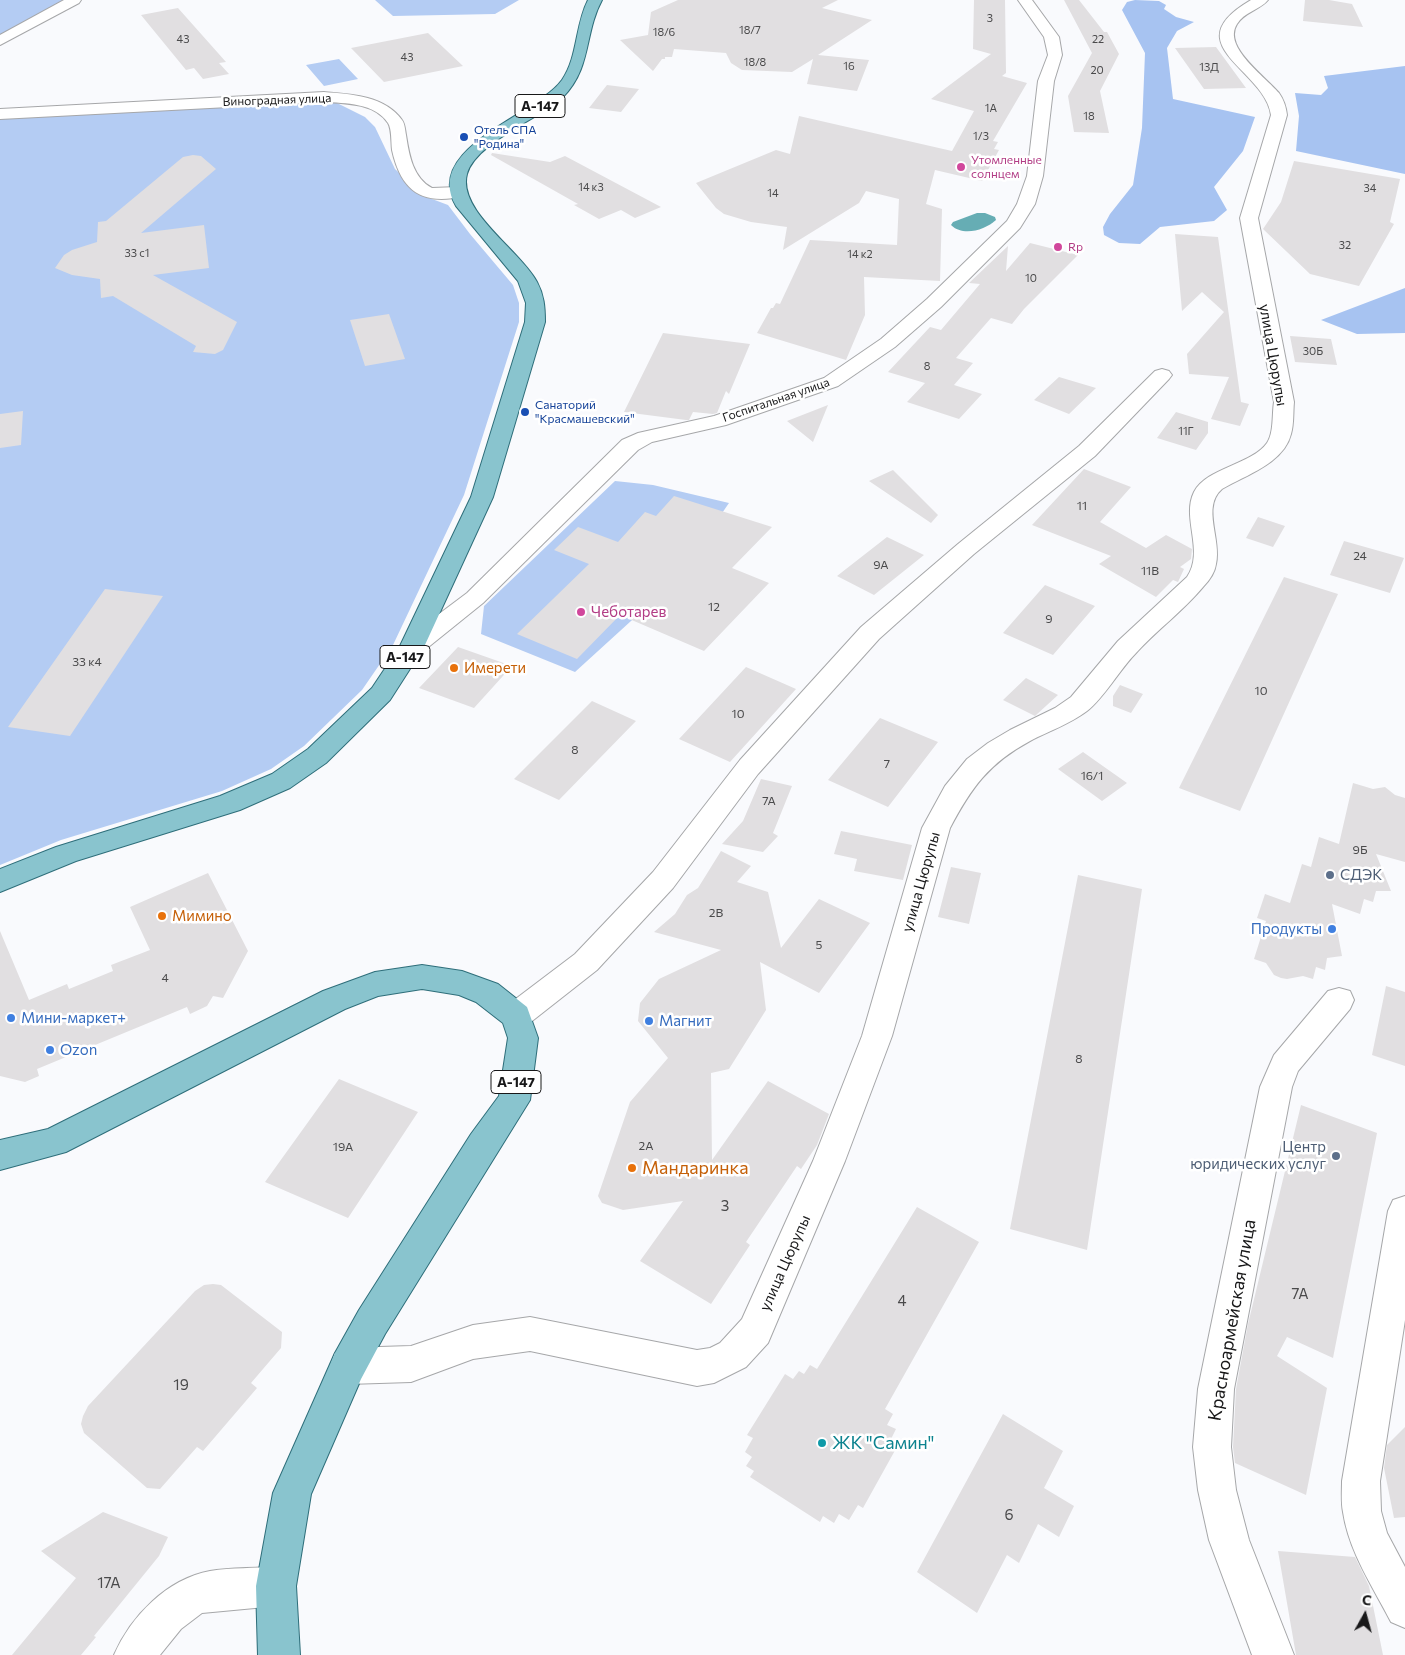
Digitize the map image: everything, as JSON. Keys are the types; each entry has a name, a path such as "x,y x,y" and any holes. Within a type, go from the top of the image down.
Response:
{"main road":[{"name":"А-147","path":"0,881 66,854 168,824 230,803 281,781 317,756 381,694 412,647 482,497 535,322 535,302 529,283 514,262 480,226 462,201 458,192 459,180 464,165 474,152 540,106 569,81 580,54 588,11 595,0"},
{"path":"0,1155 54,1142 334,1000 375,984 422,977 462,983 487,993 516,1016"},
{"name":"А-147","path":"279,1655 276,1586 292,1493 348,1366 372,1322 483,1144 514,1100 523,1038 516,1016"}],"street":[{"path":"0,41 74,0"},
{"name":"Госпитальная улица","path":"412,647 475,598 630,445 645,438 719,421 831,382 888,343 934,303 1014,224 1026,204 1035,176 1046,81 1056,54 1051,32 1035,15 1025,0"},
{"name":"улица Цюрупы","path":"348,1366 411,1364 472,1342 530,1334 697,1368 714,1365 733,1355 755,1331 829,1161 877,1036 936,828 955,793 976,766 997,750 1018,736 1064,714 1080,703 1127,647 1195,582 1205,564 1206,551 1202,505 1205,492 1214,484 1263,457 1276,446 1281,433 1284,402 1249,218 1279,115 1273,95 1256,79 1230,48 1226,36 1227,28 1234,18 1261,0"},
{"name":"Виноградная улица","path":"0,114 300,98 351,99 377,106 396,122 401,156 417,186 432,193 458,192"},
{"path":"516,1016 586,962 663,880 749,767 870,633 966,549 1087,451 1162,375"},
{"name":"Красноармейская улица","path":"1273,1655 1229,1540 1217,1490 1212,1447 1216,1389 1276,1086 1285,1064 1339,1000"},
{"path":"1405,1211 1361,1480 1362,1511 1369,1539 1405,1608"},
{"path":"135,1655 155,1629 174,1609 191,1597 209,1591 247,1590 276,1586"}],"shaded area":[{"path":"0,0 81,0 0,43"},
{"path":"375,0 519,0 495,14 393,16"},
{"path":"1135,0 1159,1 1166,5 1164,9 1176,17 1194,22 1177,31 1167,48 1173,99 1255,117 1243,151 1214,187 1227,210 1214,221 1160,227 1140,244 1119,243 1104,235 1103,227 1110,214 1133,185 1142,128 1145,53 1122,10 1127,2"},
{"path":"339,59 358,79 324,86 306,65"},
{"path":"1405,66 1405,174 1296,151 1299,116 1295,93 1321,95 1328,88 1324,76"},
{"path":"283,100 335,102 365,117 375,127 395,169 424,196 448,205 513,285 519,303 519,322 464,495 393,645 362,690 304,746 271,769 222,791 61,840 0,865 0,115"},
{"path":"977,213 985,213 995,217 996,220 986,227 974,231 962,231 951,225 953,222"},
{"path":"1405,288 1405,333 1357,334 1321,320"},
{"path":"615,481 653,485 729,503 698,548 687,570 575,672 481,634 484,606"}],"building":[{"path":"678,0 838,0 822,8 872,20 818,55 869,60 857,91 807,84 813,59 792,72 742,70 731,63 726,53 674,49 672,57 662,59 653,71 620,40 648,35 651,12"},
{"path":"974,0 1005,0 1006,73 1002,76 1027,83 993,141 998,142 994,149 999,150 982,181 935,170 926,204 942,209 940,281 864,277 865,315 846,360 757,333 771,308 776,303 780,304 810,240 897,245 899,199 866,191 859,203 783,250 787,227 751,222 724,214 716,208 696,183 776,150 790,154 799,116 952,151 974,111 931,99 991,54 973,49"},
{"path":"1064,0 1079,0 1104,32 1107,32 1119,54 1100,91 1109,133 1074,132 1068,96 1092,53"},
{"path":"1305,0 1329,0 1352,4 1363,27 1303,21"},
{"path":"178,8 226,62 219,63 229,74 203,79 194,68 186,70 141,15"},
{"path":"428,33 463,66 384,82 351,48"},
{"path":"1216,47 1246,88 1204,89 1175,48"},
{"path":"607,85 639,89 621,112 589,108"},
{"path":"492,153 550,162 565,156 661,207 635,218 621,210 599,219 574,205 578,204 491,155"},
{"path":"201,156 216,169 141,233 204,225 209,268 153,275 237,322 223,350 215,354 193,352 196,346 113,296 101,298 100,279 72,275 55,268 64,255 72,250 97,242 98,222 106,221 183,157"},
{"path":"1294,161 1400,179 1390,222 1394,224 1359,286 1310,274 1263,229 1281,202"},
{"path":"1175,234 1218,237 1241,402 1249,404 1240,426 1211,419 1229,377 1189,374 1187,354 1224,312 1202,292 1182,311"},
{"path":"1030,243 1078,255 1024,309 1012,324 991,318 956,358 973,363 954,385 982,394 959,419 907,402 925,383 888,372 930,327 941,330 980,284 969,283 1008,246 1006,271"},
{"path":"389,314 405,359 365,366 350,320"},
{"path":"663,333 750,344 729,394 726,391 717,413 693,412 689,420 686,420 624,412"},
{"path":"1290,336 1331,339 1337,365 1295,362"},
{"path":"1059,377 1096,388 1069,414 1034,400"},
{"path":"828,405 813,442 787,421"},
{"path":"23,411 21,445 0,448 0,414"},
{"path":"1176,412 1208,422 1208,433 1196,450 1157,438"},
{"path":"1084,469 1131,487 1100,522 1146,548 1166,535 1192,549 1191,559 1180,567 1184,569 1178,582 1173,580 1156,597 1099,564 1111,556 1032,525"},
{"path":"893,470 938,515 931,523 869,481"},
{"path":"674,496 772,527 732,568 769,583 704,651 620,615 577,659 517,634 589,564 554,550 578,527 618,542 645,512 656,516"},
{"path":"1258,517 1285,526 1273,547 1246,538"},
{"path":"887,537 924,555 874,595 837,576"},
{"path":"1344,541 1404,558 1390,593 1330,575"},
{"path":"1284,577 1338,594 1240,811 1179,788"},
{"path":"1045,585 1095,606 1053,655 1003,633"},
{"path":"105,589 163,596 70,736 8,727"},
{"path":"458,647 512,666 474,708 419,688"},
{"path":"746,667 796,689 730,762 679,739"},
{"path":"1026,678 1058,695 1035,716 1003,700"},
{"path":"1120,685 1143,694 1131,713 1113,706 1113,696"},
{"path":"592,701 636,721 559,800 514,779"},
{"path":"880,718 938,742 888,807 828,780"},
{"path":"1083,752 1127,783 1102,801 1058,769"},
{"path":"761,779 792,786 773,833 778,836 763,852 722,844 743,821"},
{"path":"1353,783 1373,789 1385,787 1395,795 1405,798 1405,862 1376,854 1391,891 1376,891 1373,902 1364,899 1360,914 1332,904 1342,956 1327,958 1325,970 1316,967 1313,979 1303,976 1287,979 1281,978 1274,975 1266,963 1254,959 1266,921 1257,918 1265,894 1290,903 1302,864 1311,867 1319,837 1339,844"},
{"path":"841,831 912,845 903,880 854,871 857,859 834,854"},
{"path":"721,851 751,866 737,882 768,892 781,948 819,899 870,923 819,993 760,962 766,1010 729,1069 711,1073 712,1160 768,1081 829,1114 817,1145 801,1169 797,1166 746,1242 750,1245 711,1304 640,1261 683,1201 623,1210 602,1203 598,1196 630,1102 668,1058 638,1021 640,1003 659,979 721,950 654,932 675,914 687,895 698,888"},
{"path":"951,867 981,873 969,924 938,917"},
{"path":"208,873 248,951 223,998 213,996 207,1006 190,1014 187,1007 37,1069 39,1076 25,1082 0,1076 0,931 29,1000 67,984 69,989 113,971 111,965 150,950 130,907"},
{"path":"1078,875 1142,889 1087,1250 1010,1229"},
{"path":"1386,986 1405,992 1405,1066 1372,1055"},
{"path":"339,1079 418,1112 348,1218 265,1182"},
{"path":"1301,1105 1377,1133 1333,1358 1287,1337 1277,1356 1327,1388 1306,1495 1235,1463 1233,1447 1236,1389 1248,1324"},
{"path":"917,1207 979,1242 885,1409 893,1414 887,1425 896,1429 890,1441 898,1445 863,1508 858,1505 849,1520 839,1514 834,1523 823,1516 820,1522 750,1477 754,1471 746,1466 752,1457 745,1452 753,1438 747,1435 785,1374 793,1379 799,1371 804,1374 810,1365 817,1369"},
{"path":"204,1285 221,1285 282,1332 281,1348 251,1383 257,1388 203,1451 197,1447 160,1489 147,1488 84,1433 81,1424 83,1416 88,1406 195,1291"},
{"path":"1003,1414 1063,1451 1044,1488 1074,1506 1059,1537 1038,1524 1019,1563 1007,1555 977,1613 917,1572"},
{"path":"1405,1427 1405,1517 1394,1518 1384,1468 1387,1445"},
{"path":"103,1512 168,1537 159,1556 94,1636 96,1637 81,1655 12,1655 76,1578 41,1551"},
{"path":"1278,1551 1355,1557 1369,1586 1383,1655 1296,1655"}],"place":[{"name":"Отель СПА \"Родина\"","path":"464,137"},
{"name":"Утомленные солнцем","path":"961,167"},
{"name":"Rp","path":"1058,247"},
{"name":"Санаторий \"Красмашевский\"","path":"525,412"},
{"name":"Чеботарев","path":"581,612"},
{"name":"Имерети","path":"454,668"},
{"name":"СДЭК","path":"1330,875"},
{"name":"Мимино","path":"162,916"},
{"name":"Продукты","path":"1332,929"},
{"name":"Мини-маркет+","path":"11,1018"},
{"name":"Магнит","path":"649,1021"},
{"name":"Ozon","path":"50,1050"},
{"name":"Центр юридических услуг","path":"1336,1156"},
{"name":"Мандаринка","path":"632,1168"},
{"name":"ЖК \"Самин\"","path":"822,1443"}]}
